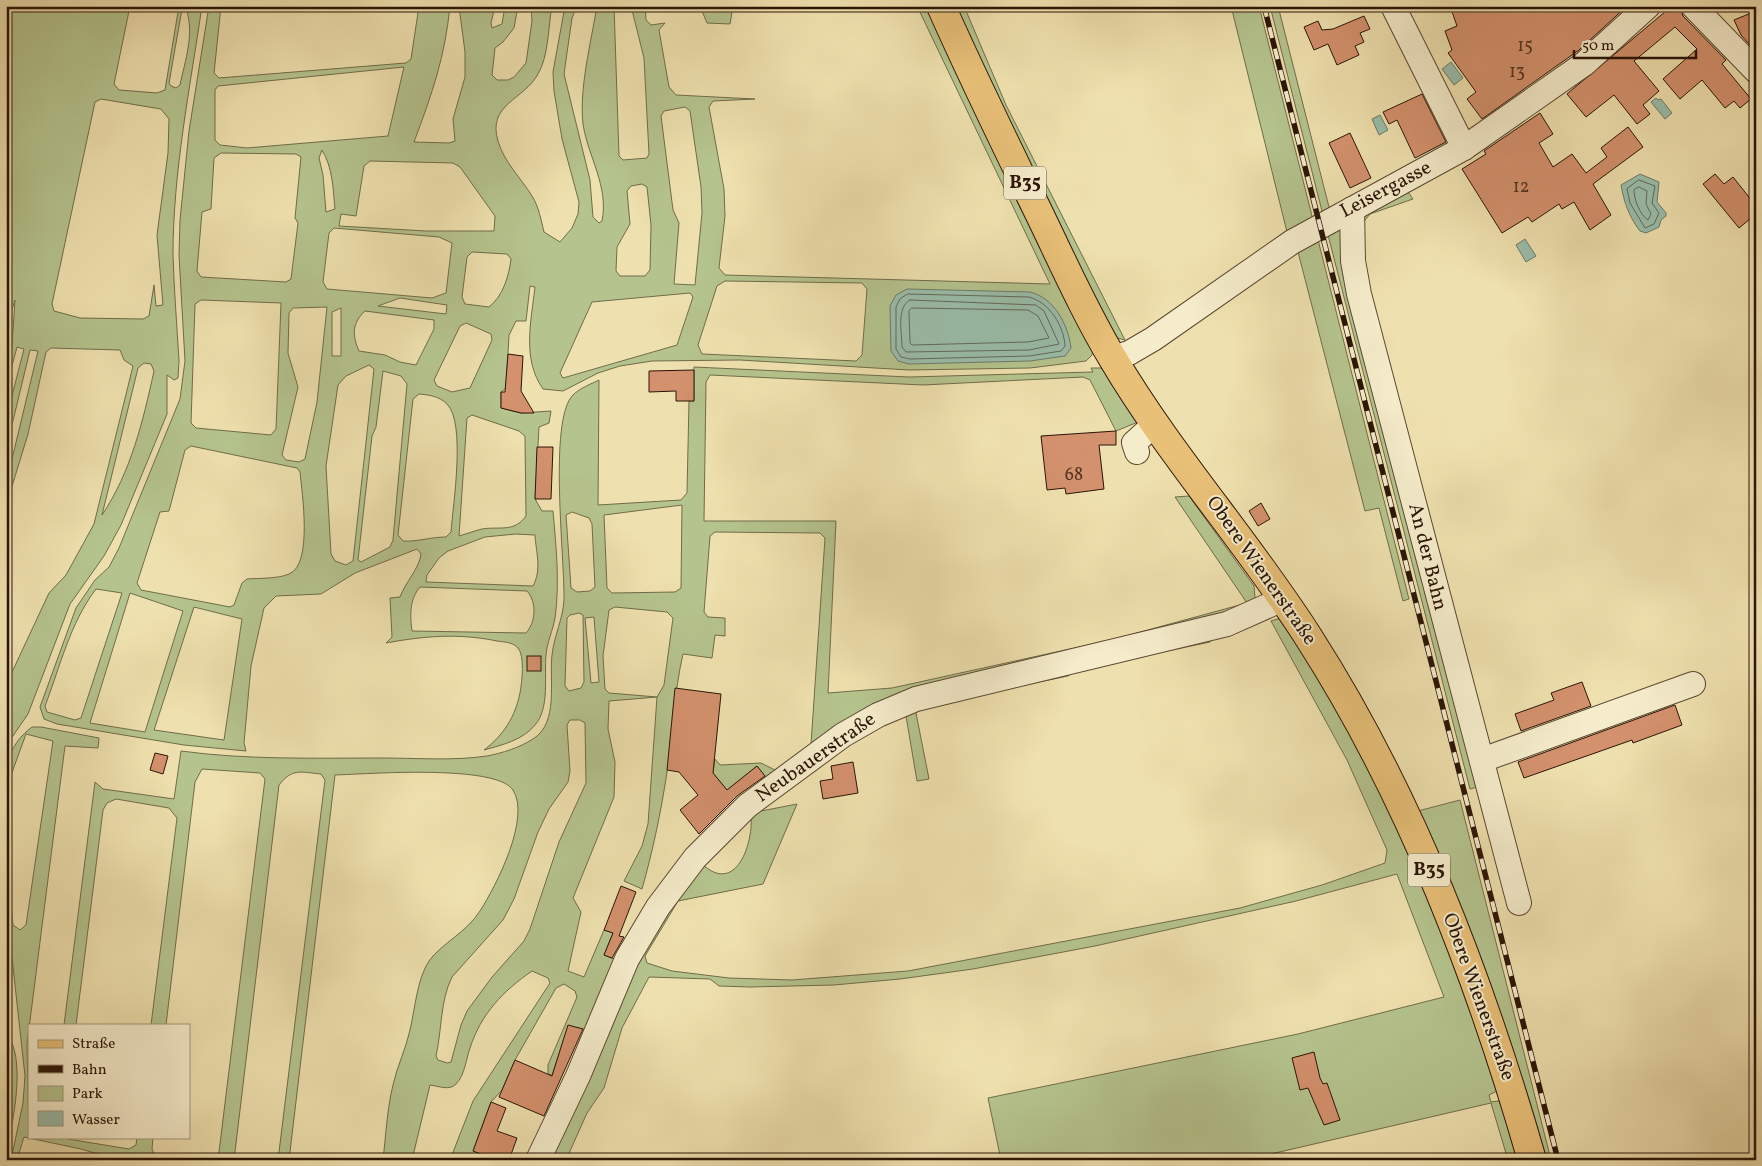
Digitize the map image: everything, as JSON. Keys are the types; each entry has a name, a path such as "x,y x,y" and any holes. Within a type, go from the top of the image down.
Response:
{"main road":[{"name":"Obere Wienerstraße","path":"941,6 1069,275 1112,358 1155,424 1283,599 1343,696 1406,817 1462,947 1488,1018 1532,1160"}],"street":[{"path":"1392,6 1464,148"},
{"name":"Leisergasse","path":"1112,358 1129,353 1153,339 1292,242 1464,148 1584,64 1648,6"},
{"path":"1692,6 1756,71"},
{"name":"An der Bahn","path":"1352,209 1353,261 1360,294 1519,903"},
{"path":"1136,452 1134,443 1155,424"},
{"name":"Neubauerstraße","path":"538,1160 578,1076 627,959 649,922 695,858 747,806 843,735 878,715 916,699 1227,624 1283,599"},
{"path":"1482,760 1693,684"}],"green space":[{"path":"6,6 130,6 114,84 119,90 157,93 165,90 179,6 202,6 179,161 174,224 173,255 179,361 178,378 174,380 167,375 167,414 121,525 104,556 70,604 28,714 6,746 6,685 49,593 66,575 94,524 133,366 124,360 120,350 51,348 46,352 28,434 6,506 6,484 38,351 30,350 6,450 6,419 24,349 17,347 6,388 6,367 12,346 15,300 6,328","holes":["182,9 186,9 190,28 180,85 176,88 169,83","101,99 161,109 169,119 168,153 157,235 163,305 156,306 154,285 149,316 143,319 80,318 54,311 52,304 95,102","144,363 151,364 154,371 145,409 128,464 112,499 102,515 138,368"]},
{"path":"209,6 221,6 214,73 219,78 406,63 411,59 419,6 450,6 445,42 437,75 414,142 449,143 455,141 453,119 465,77 465,52 459,6 495,6 491,23 492,28 502,24 505,6 518,6 514,28 503,42 495,48 492,75 497,80 508,80 514,77 526,63 532,21 531,6 552,6 542,66 532,83 502,110 496,129 504,156 534,200 540,214 544,232 560,242 572,228 578,214 579,202 562,139 554,91 553,72 565,6 577,6 572,18 564,74 590,180 593,217 599,223 602,221 603,196 583,124 582,110 586,65 597,6 614,6 619,156 623,160 647,158 649,154 644,58 631,6 645,6 646,20 651,25 665,23 659,30 669,87 676,95 755,99 713,101 709,107 724,189 725,216 719,268 725,275 1050,284 917,6 923,6 935,23 1093,350 1092,355 1086,361 1030,368 909,370 740,360 652,361 620,366 598,373 563,391 543,389 536,377 530,353 530,327 535,287 530,286 526,321 516,321 509,335 506,388 501,392 501,408 521,413 551,411 549,423 539,427 535,499 542,511 553,511 557,591 554,623 547,650 545,701 540,718 530,730 512,741 484,750 508,725 518,702 522,682 522,657 518,648 514,645 455,636 428,637 386,643 392,637 390,598 400,597 415,570 421,554 417,549 355,573 321,594 276,596 264,608 251,666 244,743 246,751 184,745 57,724 44,719 40,707 76,608 95,580 109,567 119,548 180,399 185,361 179,255 180,220 189,131","holes":["404,67 388,136 247,148 220,145 215,140 215,90 218,86","685,107 690,111 701,187 702,213 695,285 674,284 679,223 673,210 661,116 664,111","322,150 330,171 335,209 326,212 323,175 319,158","221,153 296,154 301,157 295,218 298,223 291,279 286,282 201,277 197,271 202,212 211,209 214,158","370,161 453,163 460,167 495,216 494,231 426,231 339,226 341,214 356,216 364,166","642,184 647,187 651,225 650,270 645,276 620,276 616,271 617,247 630,224 627,191 631,186","334,228 439,237 452,243 446,293 432,298 327,289 323,282 329,233","472,252 507,254 511,259 509,272 502,291 494,302 489,307 465,304 462,297 467,257","725,281 862,283 867,289 862,355 856,361 702,354 698,345 717,286","690,293 693,297 677,345 563,378 560,373 592,302","400,298 447,305 446,314 378,306","201,300 281,303 276,429 271,435 196,428 191,423 195,304","327,307 317,402 305,459 299,462 286,460 282,455 298,387 288,353 289,313 293,308","341,308 341,356 332,356 332,312","365,311 434,320 434,329 416,365 400,362 385,355 359,351 354,330 358,320","466,323 491,334 492,340 470,388 452,392 437,386 434,380 460,326","369,365 374,369 353,561 346,565 335,561 331,554 326,466 338,385 346,376","383,371 401,376 407,384 393,540 390,547 361,562 358,560 372,436 376,427","419,394 430,395 441,399 447,404 453,414 456,428 457,465 451,532 446,537 403,541 398,535 413,399","472,415 519,431 525,436 526,516 511,527 482,529 459,536 467,418","191,446 297,468 300,472 304,511 304,543 296,568 289,574 274,578 247,579 242,583 234,605 230,607 141,590 137,583 160,512 169,511 185,450","516,534 535,535 538,567 533,586 426,582 427,575 439,558 448,551 485,537","420,587 527,591 534,606 534,612 532,623 526,633 412,631 411,608 416,592","96,589 122,593 81,718 75,720 47,712 45,706 66,646 79,616","130,593 183,611 145,732 90,723","194,607 242,619 224,740 154,730"]},
{"path":"700,6 733,6 730,24 707,23"},
{"path":"950,6 964,6 1006,105 1125,340 1117,338 1111,332"},
{"path":"1231,6 1259,6 1313,220 1288,236"},
{"path":"1270,6 1278,6 1330,211 1323,215"},
{"path":"1406,189 1413,199 1370,214 1362,224 1361,214"},
{"path":"1341,224 1485,785 1470,789 1327,231"},
{"path":"1317,236 1409,599 1403,601 1379,508 1365,511 1297,248"},
{"path":"694,367 909,377 1093,372 1091,368 1101,368 1107,372 1138,422 1116,431 1090,380 1083,377 923,385 710,375 706,382 704,521 836,521 828,693 892,688 1111,640 1246,603 1224,616 926,689 767,779 757,766 727,790 713,773 715,759 720,765 761,763 775,770 811,744 825,538 820,533 715,532 710,536 704,612 708,617 725,618 725,636 715,635 712,658 683,654 662,802 642,889 624,881 642,846 648,824 657,697 609,701 608,729 615,762 614,797 573,898 581,912 568,971 584,977 604,930 613,933 604,955 616,960 590,1027 583,1029 568,1026 552,1075 548,1074 548,1065 577,997 575,991 564,984 556,988 515,1060 502,1090 491,1102 473,1151 496,1160 450,1160 473,1101 550,983 548,978 532,971 494,1004 480,1024 463,1072 456,1084 447,1088 430,1085 412,1160 383,1160 391,1094 408,1037 417,994 425,968 434,955 468,926 480,911 509,852 518,817 517,802 513,790 502,782 483,777 458,774 401,772 335,775 289,1160 278,1160 325,780 321,774 297,772 288,776 279,785 234,1160 218,1160 265,779 260,773 202,769 195,782 166,1024 151,1024 177,818 169,808 116,799 107,803 103,810 76,1024 64,1024 95,782 103,789 174,799 181,751 281,758 434,759 487,756 516,748 533,739 547,723 550,712 552,655 564,600 559,460 565,409 573,395 599,380 598,505 681,500 687,493 689,401 694,401","holes":["682,505 681,588 675,592 612,593 607,588 604,515","572,512 589,518 592,524 595,587 590,591 577,592 571,588 566,515","615,607 667,612 673,618 664,685 657,697 609,693 605,689 603,656 609,610","579,613 583,615 584,682 581,688 569,691 565,686 567,618 570,615","594,617 599,682 591,683 585,618","570,720 580,720 585,723 586,783 559,842 530,929 524,941 492,977 467,1011 461,1025 451,1062 447,1063 438,1060 436,1056 443,1006 452,977 503,920 514,899 538,832 549,809 568,782 570,771 567,725"]},
{"path":"1189,496 1254,586 1255,598 1247,603 1175,497"},
{"path":"1281,618 1336,700 1427,885 1499,1090 1489,1095 1491,1102 1498,1101 1504,1104 1523,1160 1508,1160 1491,1103 1245,1160 1001,1160 988,1098 1298,1034 1444,997 1397,874 1296,901 1095,946 973,969 900,979 834,985 719,986 710,979 649,977 622,1028 604,1088 587,1113 566,1160 546,1160 633,964 701,863 713,872 724,874 733,870 740,862 746,851 749,838 751,813 797,804 763,884 678,901 645,956 647,963 672,971 729,978 792,980 908,971 1240,908 1322,885 1385,863 1387,850 1347,760 1271,621"},
{"path":"1218,634 1210,642 1077,670 1068,676 915,708 929,779 917,781 905,710 918,704"},
{"path":"32,727 41,727 99,738 98,748 65,746 30,1024 28,1024 28,1138 24,1137 17,1160 11,1160 23,1103 25,1076 6,903 6,863 13,925 20,930 26,925 53,741 26,734 6,789 10,755 18,740"},
{"path":"1460,800 1551,1160 1540,1160 1414,812"},
{"path":"6,1033 16,1058 17,1074 15,1108 6,1152"},
{"path":"29,1138 67,1138 129,1149 136,1145 137,1138 153,1138 152,1149 155,1156 183,1160 118,1160 81,1149"}],"water":[{"path":"1451,62 1463,78 1454,85 1442,69"},
{"path":"1656,98 1658,100 1661,99 1672,113 1665,119 1651,102"},
{"path":"1380,115 1388,130 1379,135 1372,119"},
{"path":"1640,174 1659,182 1657,202 1666,213 1659,227 1646,233 1640,231 1630,215 1621,185"},
{"path":"1525,239 1536,256 1526,262 1516,245"},
{"path":"907,289 1030,292 1039,295 1053,306 1063,321 1071,348 1065,356 1030,361 909,364 898,361 891,351 890,306 896,295"}],"building":[{"path":"1450,6 1627,6 1579,50 1482,119 1467,99 1476,92 1448,53 1452,50 1445,31 1457,26"},
{"path":"1672,6 1680,6 1683,16 1726,60 1722,64 1751,99 1740,108 1734,101 1725,108 1702,80 1680,99 1663,79 1697,49 1675,27 1634,61 1659,91 1643,105 1650,114 1637,124 1614,95 1586,117 1567,94"},
{"path":"1756,11 1756,43 1750,45 1741,35 1734,20"},
{"path":"1364,16 1370,29 1360,33 1364,42 1355,46 1359,55 1337,65 1328,44 1314,50 1304,27 1318,21 1322,30 1333,29"},
{"path":"1422,94 1446,142 1415,158 1397,120 1389,124 1383,112"},
{"path":"1540,113 1553,134 1539,143 1553,167 1572,154 1586,173 1607,157 1601,148 1628,127 1643,147 1593,184 1611,215 1590,230 1574,202 1562,209 1559,204 1532,222 1528,217 1502,233 1462,169 1486,154 1484,151"},
{"path":"1350,133 1371,178 1350,188 1329,143"},
{"path":"1715,174 1724,184 1733,177 1756,206 1756,214 1739,228 1703,184"},
{"path":"508,354 523,356 521,391 534,413 521,413 501,408 501,392 505,392"},
{"path":"694,370 694,401 676,401 676,391 649,392 649,371"},
{"path":"1116,431 1116,445 1099,445 1104,489 1066,494 1065,488 1047,490 1041,436"},
{"path":"537,447 553,447 551,499 535,499"},
{"path":"1261,503 1270,519 1258,526 1249,511"},
{"path":"527,656 541,656 541,671 527,671"},
{"path":"1582,682 1591,706 1521,731 1515,714 1554,700 1551,693"},
{"path":"675,688 721,694 713,773 727,790 757,766 765,776 737,796 699,834 680,810 698,795 679,772 667,770"},
{"path":"1675,705 1682,725 1633,743 1632,740 1524,778 1518,762"},
{"path":"155,753 168,756 163,774 150,770"},
{"path":"853,762 858,793 823,799 820,781 833,779 831,766"},
{"path":"621,886 636,892 619,936 624,937 612,958 604,955 613,933 604,930"},
{"path":"568,1025 583,1029 544,1116 499,1097 515,1060 552,1076"},
{"path":"1314,1052 1320,1078 1323,1084 1327,1083 1340,1120 1324,1125 1308,1088 1300,1090 1292,1058"},
{"path":"491,1102 506,1108 497,1131 517,1138 509,1160 496,1160 473,1151"}],"railway":[{"path":"1264,6 1558,1160"}]}
